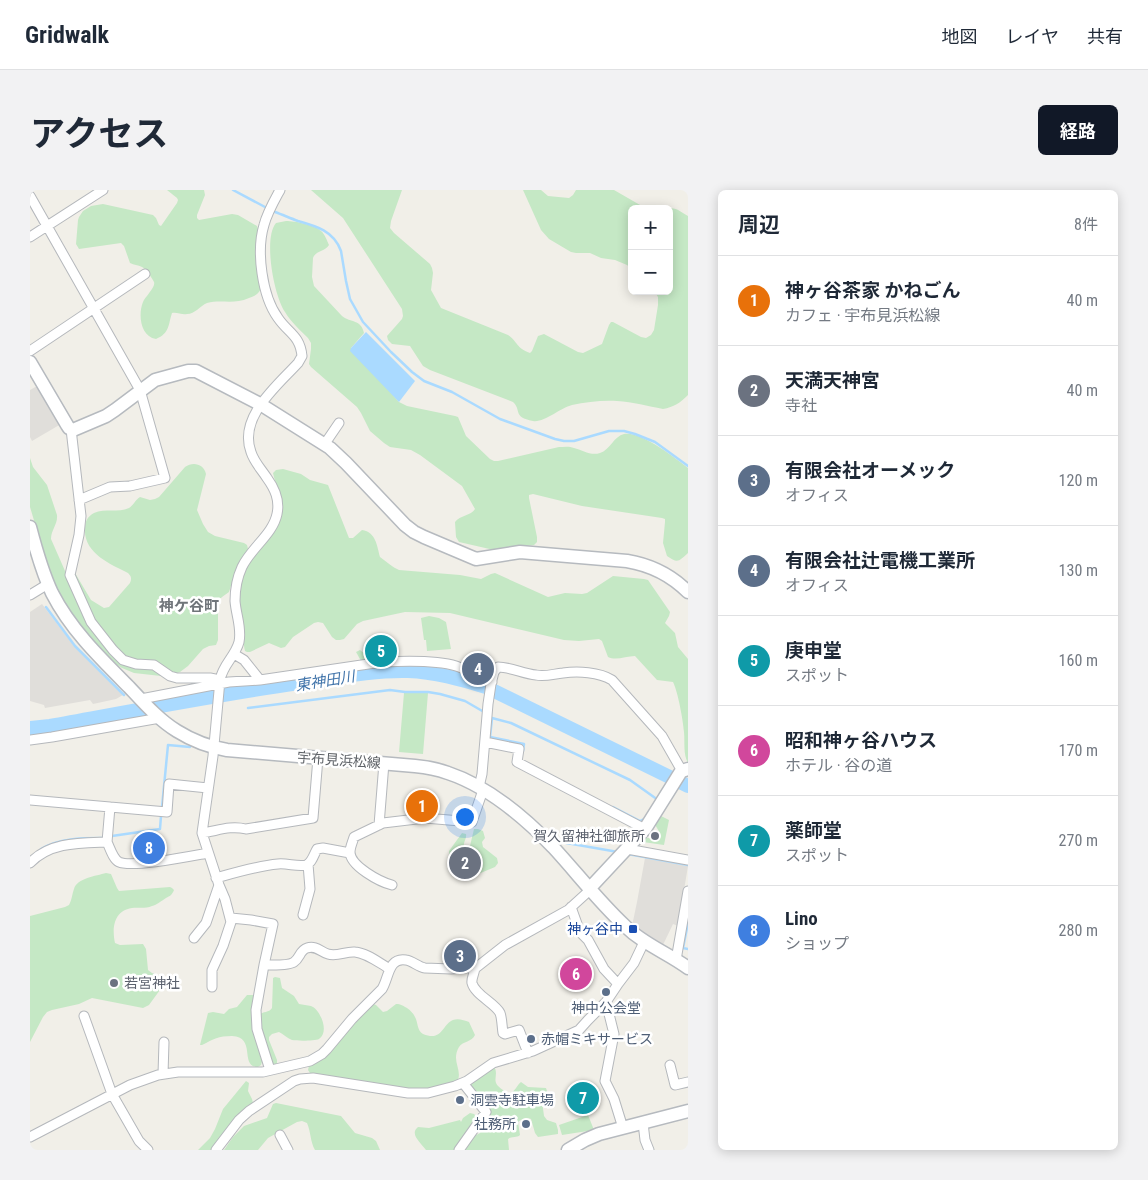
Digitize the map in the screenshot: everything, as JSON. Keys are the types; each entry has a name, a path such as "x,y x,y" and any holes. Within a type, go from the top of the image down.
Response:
{"street":[{"path":"30,237 104,190"},
{"path":"212,987 212,970 231,925 231,918 202,833 214,748 221,674 223,668 234,654 240,636 235,602 239,575 247,558 272,528 278,512 277,495 254,458 248,439 250,426 260,404 298,363 302,356 298,341 279,320 273,310 265,287 262,266 261,245 264,225 280,190"},
{"path":"30,196 140,390 165,478 130,486 110,487 79,500"},
{"path":"30,351 145,274"},
{"path":"30,362 71,429 81,525 70,574 93,626 117,655 129,662 154,665 170,676 177,678 215,679 220,685"},
{"path":"71,429 76,429 106,416 150,382 192,371 199,372 260,404 324,445 338,456 410,528 424,537 476,559 520,552 627,561 649,566 659,571 688,592"},
{"path":"324,445 339,423"},
{"name":"宇布見浜松線","path":"30,527 42,568 60,607 82,638 141,700 170,726 184,735 214,748 242,752 420,766 459,777 509,808 536,831 626,928 644,942 688,968"},
{"path":"30,595 48,584"},
{"path":"234,654 244,660 260,680"},
{"path":"141,700 220,685 368,663 396,661 448,664 464,669 492,683"},
{"path":"30,1137 139,1081 163,1074 178,1072 263,1072 304,1063 316,1058 322,1054 367,1003 382,989 395,962 406,960 425,968 475,968 505,945 571,907 645,829 683,771 662,736 616,683 608,677 578,672 546,676 498,667 494,672 489,702 481,789 472,822 425,818 383,823 354,837 350,853 352,858 363,870 381,882 392,885"},
{"path":"30,740 159,717"},
{"path":"485,742 519,749 517,762 645,829"},
{"path":"202,833 221,828 237,826 246,829 313,818 318,758"},
{"path":"379,825 384,763"},
{"path":"30,800 167,812 169,784 208,788"},
{"path":"110,807 107,842 114,858 118,862 154,862 208,853"},
{"path":"30,863 39,855 55,847 79,843 107,842"},
{"path":"194,938 206,923 218,882 242,871 275,864 308,864 317,849 323,848 350,853"},
{"path":"627,849 688,860"},
{"path":"303,915 310,889 308,864"},
{"path":"676,960 688,891"},
{"path":"571,907 580,932 588,940 604,969 618,984"},
{"path":"231,918 273,924 257,1001 256,1020 270,1070"},
{"path":"216,1150 243,1115 288,1084 300,1079 313,1078 413,1094 438,1091 463,1083 493,1062 540,1049 579,1030 606,1002 634,963 644,942"},
{"path":"264,965 291,964 303,949 313,947 332,955 350,952 361,953 390,969"},
{"path":"475,968 472,980 473,986 500,1012 503,1033 519,1030 528,1053"},
{"path":"606,1002 614,1034 605,1081 614,1099 623,1128"},
{"path":"84,1016 112,1094 139,1141 148,1150"},
{"path":"163,1074 164,1042"},
{"path":"670,1065 675,1085 688,1082"},
{"path":"459,1150 486,1112 463,1083"},
{"path":"568,1150 590,1138 688,1112"},
{"path":"643,1123 645,1140 649,1150"},
{"path":"280,1136 288,1150"}],"shaded area":[{"path":"39,385 61,424 32,441 30,437 30,390"},
{"path":"42,604 74,646 123,695 116,699 93,704 90,700 45,708 44,705 30,701 30,612"},
{"path":"645,858 688,866 678,926 673,924 662,947 632,926"}],"green space":[{"path":"167,190 204,190 205,195 197,215 199,220 232,214 238,215 257,226 259,232 261,289 255,296 243,300 207,303 190,314 172,313 166,331 161,337 156,339 147,334 141,318 141,307 154,284 147,272 142,267 130,263 124,246 121,243 79,249 76,244 79,217 83,211 91,206 103,204 153,215 161,226 178,200"},
{"path":"311,190 402,190 390,228 430,264 433,273 431,290 441,308 508,335 522,349 530,353 538,336 544,334 583,353 602,344 611,322 641,337 646,338 651,335 654,330 658,305 657,295 673,295 673,208 680,211 688,216 688,395 677,404 663,409 623,402 594,402 572,405 547,418 533,421 522,417 513,402 430,370 423,366 410,346 392,344 388,340 387,336 402,319 402,309 343,218"},
{"path":"523,190 541,190 548,196 569,198 576,190 614,190 640,205 628,205 628,266 590,253 571,252 549,239 541,230"},
{"path":"286,221 310,225 324,234 329,245 314,255 312,277 314,286 342,316 361,325 364,333 351,348 399,402 407,406 458,417 466,436 494,461 559,447 570,447 597,454 607,449 617,437 624,434 631,434 648,441 667,452 688,468 688,553 678,561 667,556 663,543 665,519 582,506 533,494 529,495 529,498 537,537 537,542 534,545 494,550 459,542 456,537 455,522 475,509 462,486 411,450 390,447 384,443 370,431 357,407 309,364 311,343 285,312 274,281 270,254 272,230 276,223"},
{"path":"30,458 33,467 47,485 57,515 51,539 69,580 75,573 91,600 104,608 109,607 130,583 131,577 128,573 106,561 93,551 86,537 85,525 87,519 92,514 98,512 129,508 140,497 150,500 155,499 188,465 198,464 203,468 206,474 197,510 203,524 208,532 215,536 244,543 248,549 235,573 229,592 219,600 218,640 216,645 203,649 188,666 180,672 171,675 161,676 134,673 111,661 86,635 65,604 50,574 30,507"},
{"path":"283,469 328,485 349,538 353,538 362,530 367,531 375,540 380,557 399,570 460,575 481,579 495,573 548,597 565,593 587,593 613,576 648,580 670,612 665,623 675,633 678,647 688,659 688,763 686,760 684,732 677,692 673,682 657,680 635,656 608,657 602,641 599,639 564,640 450,613 405,612 363,621 357,624 344,639 340,640 332,637 323,623 318,622 293,637 285,647 281,648 269,643 250,652 245,651 243,621 239,601 240,586 250,561 273,533 279,521 282,503 273,473 276,470"},
{"path":"429,616 446,622 451,649 427,651 421,618"},
{"path":"360,650 365,654 376,652 381,655 392,653 395,655 361,661 356,652"},
{"path":"404,693 428,693 423,754 399,752"},
{"path":"659,815 669,820 664,845 643,842 644,837 657,840 660,838 660,833 654,823"},
{"path":"474,829 483,831 485,838 482,842 483,847 497,858 498,863 495,867 471,877 461,874 454,869 450,861 449,851 462,833 466,834 464,846 470,846"},
{"path":"106,873 111,874 119,891 170,887 174,890 170,896 154,905 132,908 121,913 115,921 114,927 115,943 120,945 143,944 146,949 148,970 166,978 165,983 149,1005 143,1008 92,998 79,1004 47,1012 30,1042 30,916 69,905 74,889 79,882"},
{"path":"273,978 280,978 282,988 294,996 299,1004 311,1006 318,1011 324,1031 319,1039 302,1041 292,1040 279,1032 272,1034 269,1040 277,1060 275,1065 272,1064 262,1038 259,1015 272,1008"},
{"path":"247,995 255,997 263,1058 261,1065 258,1067 252,1066 249,1062 246,1046 240,1038 232,1036 216,1038 200,1045 208,1013 224,1014 229,1009 237,1007"},
{"path":"373,1004 383,1012 396,1004 407,1008 416,1019 421,1033 430,1036 435,1036 441,1032 453,1020 459,1019 469,1022 475,1035 472,1039 461,1045 457,1052 458,1080 428,1089 409,1089 310,1073 308,1070 309,1066"},
{"path":"494,1066 497,1084 506,1093 513,1091 521,1082 528,1087 546,1088 547,1091 542,1101 544,1116 547,1120 556,1123 558,1134 538,1137 531,1119 526,1118 518,1122 520,1135 508,1139 509,1150 461,1150 469,1139 480,1133 489,1115 471,1084 473,1080"},
{"path":"246,1081 249,1083 248,1091 253,1103 241,1113 211,1150 198,1150 210,1138 223,1109"},
{"path":"276,1103 341,1116 355,1133 376,1141 380,1150 315,1150 307,1123 302,1121 268,1138 258,1150 224,1150 244,1126 267,1118 273,1104"},
{"path":"470,1113 476,1116 477,1120 457,1150 426,1150 415,1136 418,1127 429,1128 460,1120 461,1122"},
{"path":"588,1115 594,1130 562,1135 559,1125"}],"water":[{"path":"366,332 415,381 399,402 350,351"}],"waterway":[{"path":"233,190 265,207"},
{"path":"275,212 318,227 334,239 341,251 350,299 363,322 391,352 424,381 452,392 500,419 555,439 574,441 609,431 624,431 655,442 688,466"},
{"path":"46,607 75,646 124,695"},
{"name":"東神田川","path":"30,728 340,677 408,671 447,676 486,687 688,786"},
{"path":"248,708 390,690 440,694 465,701 484,712"},
{"name":"東神田川","path":"127,707 127,712"},
{"path":"523,751 524,744 490,737 492,718 511,723 630,780 658,800"},
{"path":"162,807 168,745 190,747"},
{"path":"613,807 640,821 646,818"},
{"path":"112,836 160,829 161,816"},
{"path":"41,849 63,841 103,838"},
{"path":"555,841 618,852"},
{"path":"628,854 688,865"},
{"path":"688,923 683,948 688,949"}],"place":[{"name":"庚申堂","path":"381,651"},
{"name":"有限会社辻電機工業所","path":"478,669"},
{"name":"神ヶ谷茶家 かねごん","path":"422,806"},
{"name":"賀久留神社御旅所","path":"655,836"},
{"name":"Lino","path":"149,848"},
{"name":"天満天神宮","path":"465,863"},
{"name":"神ヶ谷中","path":"633,929"},
{"name":"有限会社オーメック","path":"460,956"},
{"name":"昭和神ヶ谷ハウス","path":"576,974"},
{"name":"若宮神社","path":"114,983"},
{"name":"神中公会堂","path":"606,992"},
{"name":"赤帽ミキサービス","path":"531,1039"},
{"name":"薬師堂","path":"583,1098"},
{"name":"洞雲寺駐車場","path":"460,1100"},
{"name":"社務所","path":"526,1124"}],"district":[{"name":"神ケ谷町","path":"189,606"}]}
